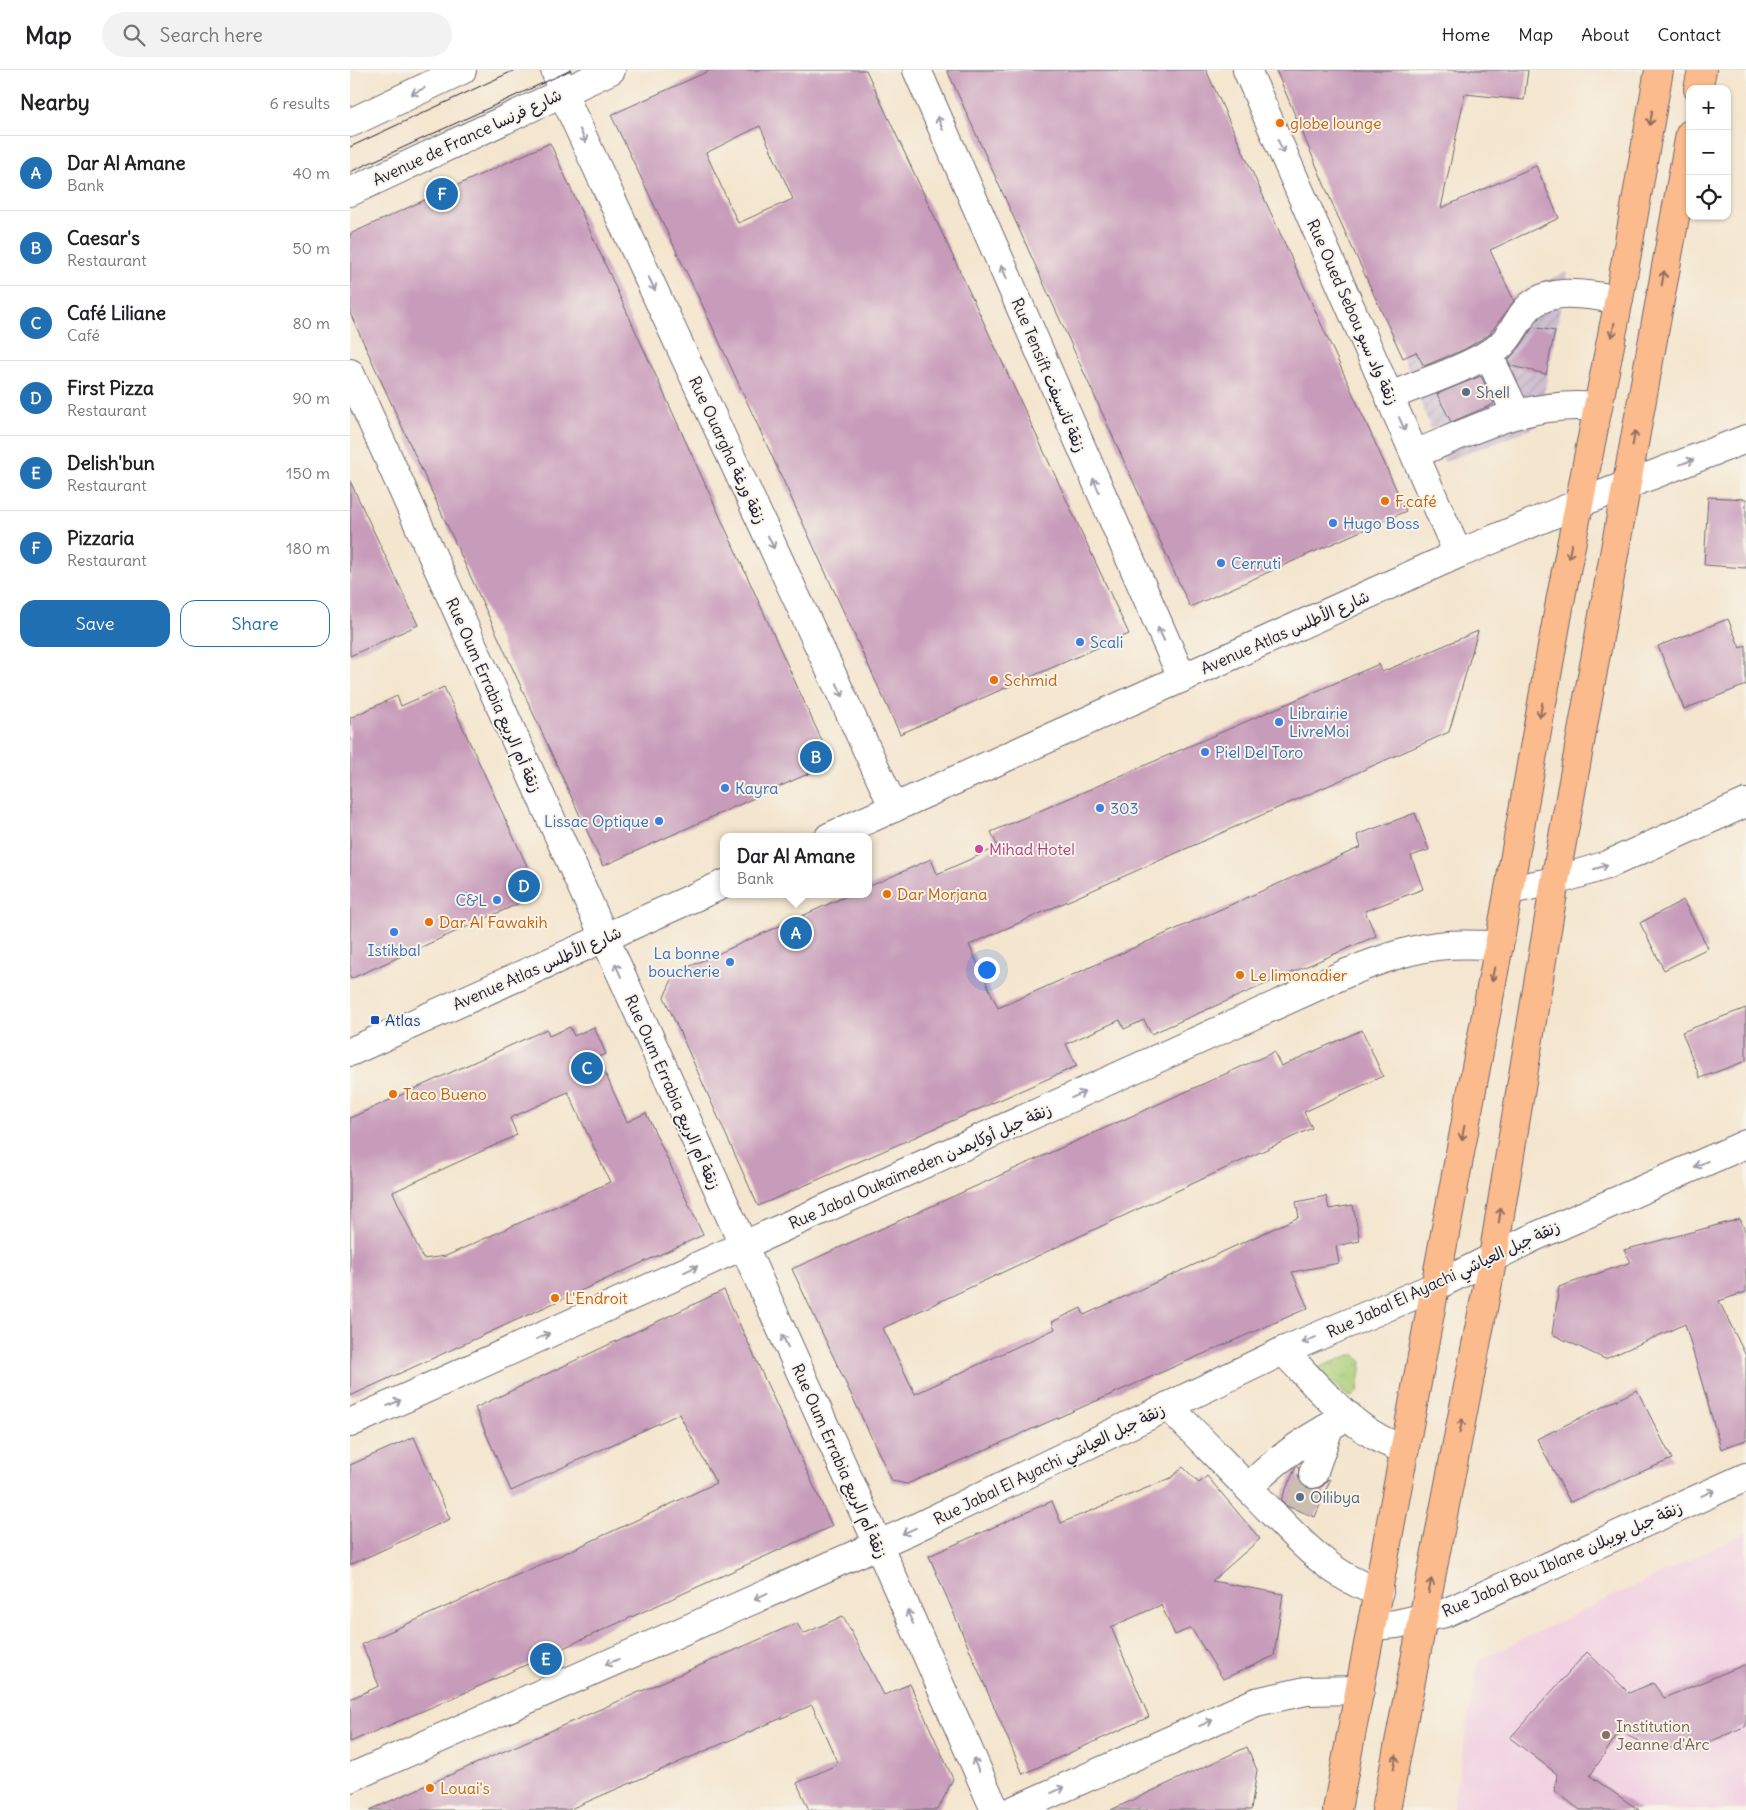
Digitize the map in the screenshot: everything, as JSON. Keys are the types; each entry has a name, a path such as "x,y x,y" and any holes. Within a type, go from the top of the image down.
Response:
{"main road":[{"path":"1337,1810 1373,1626 1434,1287 1619,299 1659,70"},
{"path":"1699,85 1702,70"},
{"path":"1386,1810 1493,1257 1555,881 1686,156"}],"street":[{"path":"350,124 462,70"},
{"name":"Avenue de France شارع فرنسا","path":"350,192 559,81 611,70"},
{"name":"Rue Tensift زنقة تانسيفت","path":"917,70 1182,678"},
{"name":"Rue Oued Sebou زنقة واد سبو","path":"1247,70 1458,554"},
{"name":"Rue Ouargha زنقة ورغة","path":"559,81 894,808"},
{"path":"1390,396 1488,354 1506,340 1524,312 1541,298 1562,293 1619,299"},
{"path":"1488,354 1516,413"},
{"name":"Rue Oum Errabia زنقة أم الربيع","path":"350,373 878,1544 995,1810"},
{"path":"1415,454 1516,413 1543,407 1598,407"},
{"name":"Avenue Atlas شارع الأطلس","path":"838,833 1458,554 1580,503 1746,439"},
{"path":"1509,890 1555,881 1633,855 1746,803"},
{"name":"Avenue Atlas شارع الأطلس","path":"350,1052 720,886"},
{"name":"Rue Jabal Oukaïmeden زنقة جبل أوكايمدن","path":"350,1423 1380,960 1447,945 1499,945"},
{"name":"Rue Jabal El Ayachi زنقة جبل العياشي","path":"350,1778 878,1544 1283,1351 1434,1287 1493,1257 1746,1144"},
{"path":"1283,1351 1340,1420 1395,1446 1405,1448"},
{"path":"1168,1406 1248,1488 1294,1520 1328,1566 1344,1578 1379,1592"},
{"path":"1313,1474 1340,1420"},
{"path":"1248,1488 1286,1453 1340,1420"},
{"name":"Rue Jabal Bou Iblane زنقة جبل بويبلان","path":"1373,1626 1424,1619 1445,1613 1746,1477"},
{"path":"1014,1810 1256,1702 1306,1690 1360,1690"}],"shaded area":[{"path":"1567,272 1538,426 1444,462 1403,358 1423,348 1434,370 1464,357 1460,349 1503,329 1497,315 1516,306 1512,296"},
{"name":"Institution Jeanne d'Arc","path":"1746,1533 1746,1810 1452,1810 1479,1660"}],"green space":[{"path":"1350,1355 1356,1355 1362,1362 1358,1391 1349,1397 1320,1373 1318,1368"}],"building":[{"path":"711,70 866,70 1129,634 900,734 706,313 611,115","holes":["760,126 793,199 738,223 706,153"]},
{"path":"947,70 1206,70 1406,511 1190,607"},
{"path":"1276,70 1528,70 1524,100 1465,94 1441,208 1536,166 1559,218 1490,250 1514,301 1489,335 1463,350 1424,366 1416,352 1403,358 1335,210"},
{"path":"550,143 832,763 603,866 350,313 350,234"},
{"path":"1533,327 1555,331 1546,374 1511,366 1508,360 1520,347"},
{"path":"1481,376 1494,404 1451,422 1437,394"},
{"path":"350,481 418,625 350,656"},
{"path":"1708,497 1746,499 1746,568 1704,565"},
{"path":"1728,619 1740,648 1746,645 1746,685 1684,709 1658,646"},
{"path":"1478,631 1449,732 969,945 998,1008 1361,847 1357,835 1415,813 1429,850 1411,856 1423,889 1365,911 1376,936 1151,1034 1144,1020 1124,1029 1120,1020 1066,1044 1077,1066 758,1206 664,997 675,973 842,898 872,898 872,885 931,859 937,874 998,847 991,832 1379,664 1382,672"},
{"path":"444,687 540,894 350,979 350,718 397,696 401,706"},
{"path":"1683,900 1708,948 1664,970 1640,923"},
{"path":"1746,1008 1746,1061 1700,1078 1682,1032"},
{"path":"570,1027 574,1036 594,1027 606,1054 598,1057 627,1122 646,1113 703,1235 350,1396 350,1118 547,1029 549,1036","holes":["568,1092 610,1182 446,1256 423,1259 393,1192 517,1135 510,1118"]},
{"path":"1362,1030 1383,1076 1304,1112 1312,1128 883,1328 915,1394 1055,1329 1052,1322 1081,1308 1084,1315 1299,1217 1296,1202 1326,1196 1329,1209 1353,1205 1360,1241 1336,1246 1339,1263 1292,1272 1308,1308 907,1484 892,1481 792,1269 1274,1052 1281,1066"},
{"path":"1740,1219 1746,1233 1746,1292 1719,1301 1746,1356 1746,1440 1721,1449 1685,1324 1605,1359 1552,1334 1559,1287 1631,1262 1624,1250"},
{"path":"724,1290 832,1526 453,1698 350,1742 350,1699 379,1686 362,1644 542,1564 716,1483 679,1414 511,1491 475,1408"},
{"path":"1637,1390 1672,1459 1570,1502 1537,1439"},
{"path":"414,1437 450,1519 350,1565 350,1465"},
{"path":"1183,1467 1199,1483 1207,1476 1260,1539 1212,1581 1283,1594 1274,1656 1223,1679 1191,1628 1175,1635 1161,1605 1111,1627 1149,1717 1023,1774 929,1556 1052,1501 1061,1523 1171,1478"},
{"path":"1296,1467 1299,1468 1298,1476 1301,1484 1307,1489 1316,1489 1324,1485 1328,1479 1330,1480 1315,1517 1287,1506 1281,1500"},
{"path":"843,1616 884,1695 910,1684 953,1779 938,1810 809,1810 797,1783 838,1764 812,1705 568,1810 370,1810 797,1623 803,1634"},
{"path":"1587,1652 1629,1693 1653,1683 1664,1698 1746,1664 1746,1726 1691,1750 1650,1746 1619,1732 1590,1776 1639,1810 1580,1810 1555,1791 1557,1774 1510,1738"},
{"path":"1247,1747 1257,1770 1251,1810 1111,1810"}],"tunnel":[{"path":"1298,1510 1313,1474"}],"tram line":[{"path":"350,147 515,70"},
{"path":"350,172 571,70"}],"place":[{"name":"globe lounge","path":"1280,123"},
{"name":"Pizzaria","path":"442,194"},
{"name":"Shell","path":"1466,392"},
{"name":"F.café","path":"1385,501"},
{"name":"Hugo Boss","path":"1333,523"},
{"name":"Cerruti","path":"1221,563"},
{"name":"Scali","path":"1080,642"},
{"name":"Schmid","path":"994,680"},
{"name":"Librairie LivreMoi","path":"1279,722"},
{"name":"Piel Del Toro","path":"1205,752"},
{"name":"Caesar's","path":"816,757"},
{"name":"Kayra","path":"725,788"},
{"name":"303","path":"1100,808"},
{"name":"Lissac Optique","path":"659,821"},
{"name":"Mihad Hotel","path":"979,849"},
{"name":"First Pizza","path":"524,886"},
{"name":"Dar Morjana","path":"887,894"},
{"name":"C&L","path":"497,900"},
{"name":"Dar Al Fawakih","path":"429,922"},
{"name":"Istikbal","path":"394,932"},
{"name":"Dar Al Amane","path":"796,933"},
{"name":"La bonne boucherie","path":"730,962"},
{"name":"Le limonadier","path":"1240,975"},
{"name":"Atlas","path":"375,1020"},
{"name":"Café Liliane","path":"587,1068"},
{"name":"Taco Bueno","path":"393,1094"},
{"name":"L'Endroit","path":"555,1298"},
{"name":"Oilibya","path":"1300,1497"},
{"name":"Delish'bun","path":"546,1659"},
{"name":"Institution Jeanne d'Arc","path":"1606,1735"},
{"name":"Louai's","path":"430,1788"}]}
